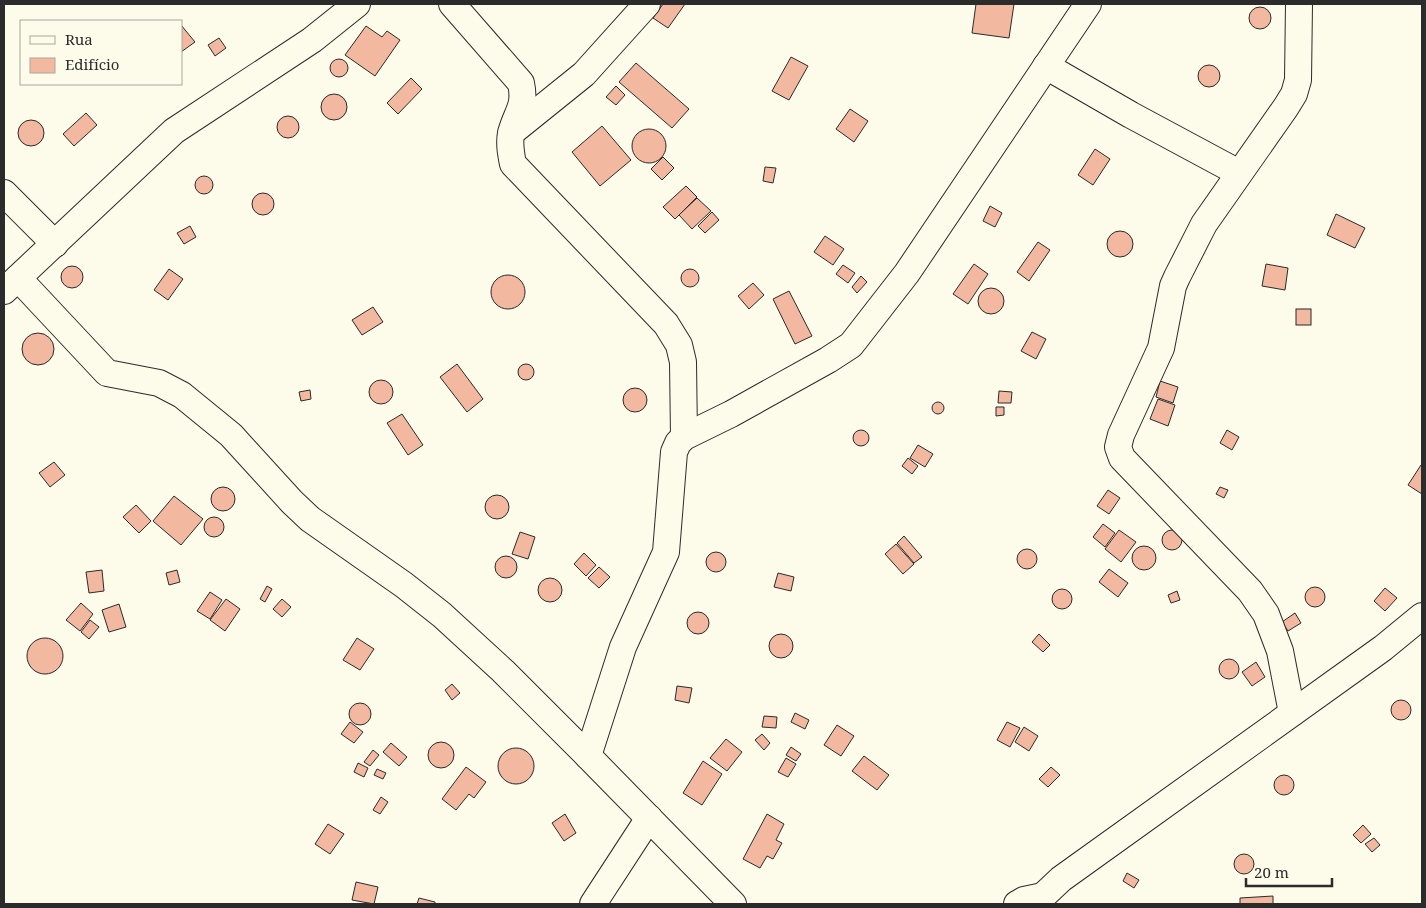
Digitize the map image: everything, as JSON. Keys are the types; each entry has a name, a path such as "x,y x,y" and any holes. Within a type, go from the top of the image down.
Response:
{"street":[{"path":"356,4 312,40 174,131 11,285 108,373 159,384 182,395 231,434 292,502 310,519 404,585 442,616 503,671 733,904"},
{"path":"452,4 522,83 524,95 522,107 512,132 510,147 513,164 666,324 679,345 683,362 684,436"},
{"path":"512,132 584,74 647,4"},
{"path":"588,756 623,647 666,552 674,452 678,443 684,436 739,410 851,345 907,273 1088,4"},
{"path":"1292,713 1280,650 1266,614 1250,591 1122,458 1118,447 1121,435 1161,348 1173,286 1177,277 1204,224 1294,94 1298,80 1299,4"},
{"path":"1046,66 1239,174"},
{"path":"4,193 55,244"},
{"path":"1017,904 1024,900 1041,900 1061,879 1383,648 1422,616"},
{"path":"593,904 649,818"}],"building":[{"path":"663,4 685,4 668,28 653,18"},
{"path":"976,4 1014,4 1009,38 972,33"},
{"path":"1260,7 1268,10 1271,18 1268,26 1260,29 1252,26 1249,18 1252,10"},
{"path":"182,26 195,42 182,51"},
{"path":"366,26 382,37 387,31 400,40 375,76 345,55"},
{"path":"219,38 226,48 215,56 208,45"},
{"path":"791,57 808,66 789,100 772,91"},
{"path":"339,59 345,62 348,68 345,74 339,77 333,74 330,68 333,62"},
{"path":"636,63 689,109 672,128 619,82"},
{"path":"1209,65 1217,68 1220,76 1217,84 1209,87 1201,84 1198,76 1201,68"},
{"path":"411,78 422,89 398,114 387,103"},
{"path":"616,86 625,95 616,105 606,97"},
{"path":"334,94 343,98 347,107 343,116 334,120 325,116 321,107 325,98"},
{"path":"850,109 868,121 854,142 836,129"},
{"path":"86,113 97,125 74,146 63,134"},
{"path":"288,116 298,123 299,127 292,137 288,138 278,131 277,127 284,117"},
{"path":"31,120 40,124 44,133 40,142 31,146 22,142 18,133 22,124"},
{"path":"602,126 631,160 600,186 572,152"},
{"path":"649,129 656,130 661,134 665,139 665,153 661,158 656,162 649,163 642,162 637,158 633,153 632,146 633,139 637,134 642,130"},
{"path":"1095,149 1110,159 1093,185 1078,175"},
{"path":"663,157 674,168 662,180 651,169"},
{"path":"765,167 776,168 773,183 763,181"},
{"path":"204,176 210,179 213,185 210,191 204,194 198,191 195,185 198,179"},
{"path":"686,186 697,197 675,219 663,207"},
{"path":"263,193 271,196 274,204 271,212 263,215 255,212 252,204 255,196"},
{"path":"697,198 711,211 692,229 679,215"},
{"path":"990,206 1002,213 995,227 983,221"},
{"path":"712,212 719,220 705,233 698,226"},
{"path":"1336,214 1365,228 1355,248 1327,235"},
{"path":"190,226 196,237 184,244 177,233"},
{"path":"1120,231 1129,235 1133,244 1129,253 1120,257 1111,253 1107,244 1111,235"},
{"path":"825,236 844,249 833,265 814,252"},
{"path":"1038,242 1050,250 1029,281 1017,272"},
{"path":"974,264 988,274 968,304 953,294"},
{"path":"1266,264 1288,268 1285,290 1262,286"},
{"path":"843,265 855,273 848,283 836,274"},
{"path":"72,266 82,273 83,277 76,287 72,288 62,281 61,277 68,267"},
{"path":"169,269 183,279 168,300 154,290"},
{"path":"690,269 698,274 699,278 694,286 690,287 682,282 681,278 686,270"},
{"path":"508,275 520,280 525,292 520,304 508,309 496,304 491,292 496,280"},
{"path":"861,276 867,282 857,293 852,287"},
{"path":"753,283 764,295 749,309 738,296"},
{"path":"991,288 1000,292 1004,301 1000,310 991,314 982,310 978,301 982,292"},
{"path":"789,291 812,336 795,344 773,299"},
{"path":"373,307 383,322 362,335 352,320"},
{"path":"1296,309 1311,309 1311,325 1296,325"},
{"path":"1032,332 1046,339 1036,359 1021,351"},
{"path":"38,333 44,334 49,338 53,343 53,355 49,360 44,364 38,365 32,364 27,360 23,355 22,349 23,343 27,338 32,334"},
{"path":"457,364 483,399 467,412 440,377"},
{"path":"526,364 532,366 534,372 532,378 526,380 520,378 518,372 520,366"},
{"path":"381,380 390,383 393,392 390,401 381,404 372,401 369,392 372,383"},
{"path":"1160,381 1178,387 1173,403 1156,397"},
{"path":"635,388 643,392 647,400 643,408 635,412 627,408 623,400 627,392"},
{"path":"310,390 311,399 301,401 299,392"},
{"path":"999,391 1012,392 1011,403 998,403"},
{"path":"1158,399 1175,405 1168,426 1150,419"},
{"path":"936,402 940,402 944,408 940,414 936,414 932,410 932,406"},
{"path":"996,407 1004,407 1004,415 996,416"},
{"path":"402,414 423,445 408,455 387,423"},
{"path":"861,430 869,438 861,446 853,438"},
{"path":"1227,430 1239,437 1232,450 1220,443"},
{"path":"918,445 933,454 925,467 910,458"},
{"path":"908,458 918,466 912,474 902,466"},
{"path":"54,462 65,475 50,487 39,473"},
{"path":"1422,466 1422,494 1408,485"},
{"path":"223,487 228,488 234,494 234,504 228,510 223,511 218,510 212,504 211,499 212,494 218,488"},
{"path":"1220,487 1228,490 1224,498 1216,494"},
{"path":"1108,490 1120,498 1109,514 1097,506"},
{"path":"497,495 506,498 509,507 506,516 497,519 488,516 485,507 488,498"},
{"path":"174,496 203,519 181,545 153,521"},
{"path":"136,505 151,521 139,533 123,517"},
{"path":"210,517 218,517 224,523 224,531 218,537 210,537 204,531 204,523"},
{"path":"1103,524 1115,533 1105,547 1093,537"},
{"path":"1119,530 1136,542 1121,562 1105,549"},
{"path":"1172,530 1179,533 1182,540 1179,547 1172,550 1165,547 1162,540 1165,533"},
{"path":"520,532 535,537 528,559 512,554"},
{"path":"904,536 922,557 914,563 897,543"},
{"path":"896,544 914,564 903,574 885,554"},
{"path":"1144,546 1152,550 1156,558 1152,566 1144,570 1136,566 1132,558 1136,550"},
{"path":"1027,549 1034,552 1037,559 1034,566 1027,569 1020,566 1017,559 1020,552"},
{"path":"716,552 723,555 726,562 723,569 716,572 709,569 706,562 709,555"},
{"path":"584,553 596,565 586,576 574,564"},
{"path":"506,556 514,559 517,567 514,575 506,578 498,575 495,567 498,559"},
{"path":"599,567 610,577 599,588 588,578"},
{"path":"1109,569 1128,583 1118,597 1099,582"},
{"path":"102,570 104,591 89,593 86,572"},
{"path":"177,570 180,582 169,585 166,573"},
{"path":"778,573 794,577 791,591 774,587"},
{"path":"550,578 558,582 562,590 558,598 550,602 542,598 538,590 542,582"},
{"path":"267,586 272,589 265,602 260,599"},
{"path":"1315,587 1322,590 1325,597 1322,604 1315,607 1308,604 1305,597 1308,590"},
{"path":"1385,588 1397,598 1385,611 1374,601"},
{"path":"1062,589 1069,592 1072,599 1069,606 1062,609 1055,606 1052,599 1055,592"},
{"path":"1177,591 1180,600 1171,603 1168,595"},
{"path":"210,592 222,600 210,619 197,611"},
{"path":"226,599 240,609 225,631 210,620"},
{"path":"282,599 291,607 282,617 273,609"},
{"path":"81,603 93,614 80,631 66,620"},
{"path":"119,604 126,627 109,632 102,610"},
{"path":"694,612 702,612 709,619 709,627 702,634 694,634 687,627 687,619"},
{"path":"1295,613 1301,623 1288,631 1282,622"},
{"path":"90,620 99,627 89,639 81,632"},
{"path":"781,634 789,638 793,646 789,654 781,658 773,654 769,646 773,638"},
{"path":"1039,634 1050,645 1043,652 1032,642"},
{"path":"45,638 52,639 58,643 62,649 62,663 58,669 52,673 45,674 38,673 32,669 28,663 27,656 28,649 32,643 38,639"},
{"path":"357,638 374,649 360,670 343,660"},
{"path":"1229,659 1236,662 1239,669 1236,676 1229,679 1222,676 1219,669 1222,662"},
{"path":"1256,662 1265,677 1252,686 1242,672"},
{"path":"452,684 460,693 452,700 445,690"},
{"path":"677,686 692,688 689,703 675,700"},
{"path":"1401,700 1408,703 1411,710 1408,717 1401,720 1394,717 1391,710 1394,703"},
{"path":"360,703 368,706 371,714 368,722 360,725 352,722 349,714 352,706"},
{"path":"795,713 809,720 805,729 791,722"},
{"path":"764,716 777,717 776,728 762,727"},
{"path":"350,722 363,732 354,743 341,734"},
{"path":"1007,722 1020,728 1010,747 997,740"},
{"path":"837,725 854,736 841,756 824,745"},
{"path":"1024,727 1038,736 1029,751 1015,742"},
{"path":"762,734 770,743 764,750 755,740"},
{"path":"726,739 742,752 727,771 710,758"},
{"path":"441,742 450,746 454,755 450,764 441,768 432,764 428,755 432,746"},
{"path":"391,743 407,757 399,766 383,752"},
{"path":"791,747 801,754 796,761 786,755"},
{"path":"516,748 523,749 529,753 533,759 533,773 529,779 523,783 516,784 509,783 503,779 499,773 498,766 499,759 503,753 509,749"},
{"path":"373,750 379,755 370,766 364,762"},
{"path":"864,756 889,775 877,790 852,771"},
{"path":"786,758 796,764 788,777 778,772"},
{"path":"703,761 722,774 702,805 683,793"},
{"path":"358,763 368,768 364,777 354,772"},
{"path":"466,767 486,782 474,798 469,794 456,810 442,799"},
{"path":"1051,767 1060,775 1048,787 1039,779"},
{"path":"377,769 386,773 383,779 374,775"},
{"path":"1284,775 1291,778 1294,785 1291,792 1284,795 1277,792 1274,785 1277,778"},
{"path":"381,797 388,802 380,814 373,810"},
{"path":"565,814 576,833 564,841 552,823"},
{"path":"767,814 784,824 776,840 782,843 773,859 767,856 760,868 743,859"},
{"path":"328,824 344,834 330,854 315,844"},
{"path":"1363,825 1371,834 1361,843 1353,835"},
{"path":"1374,838 1380,845 1372,852 1365,844"},
{"path":"1244,854 1251,857 1254,864 1251,871 1244,874 1237,871 1234,864 1237,857"},
{"path":"1127,873 1139,880 1134,888 1123,881"},
{"path":"356,882 378,887 374,904 352,900"},
{"path":"1273,896 1273,904 1240,904 1240,898"},
{"path":"419,898 435,902 435,904 417,904"}]}
